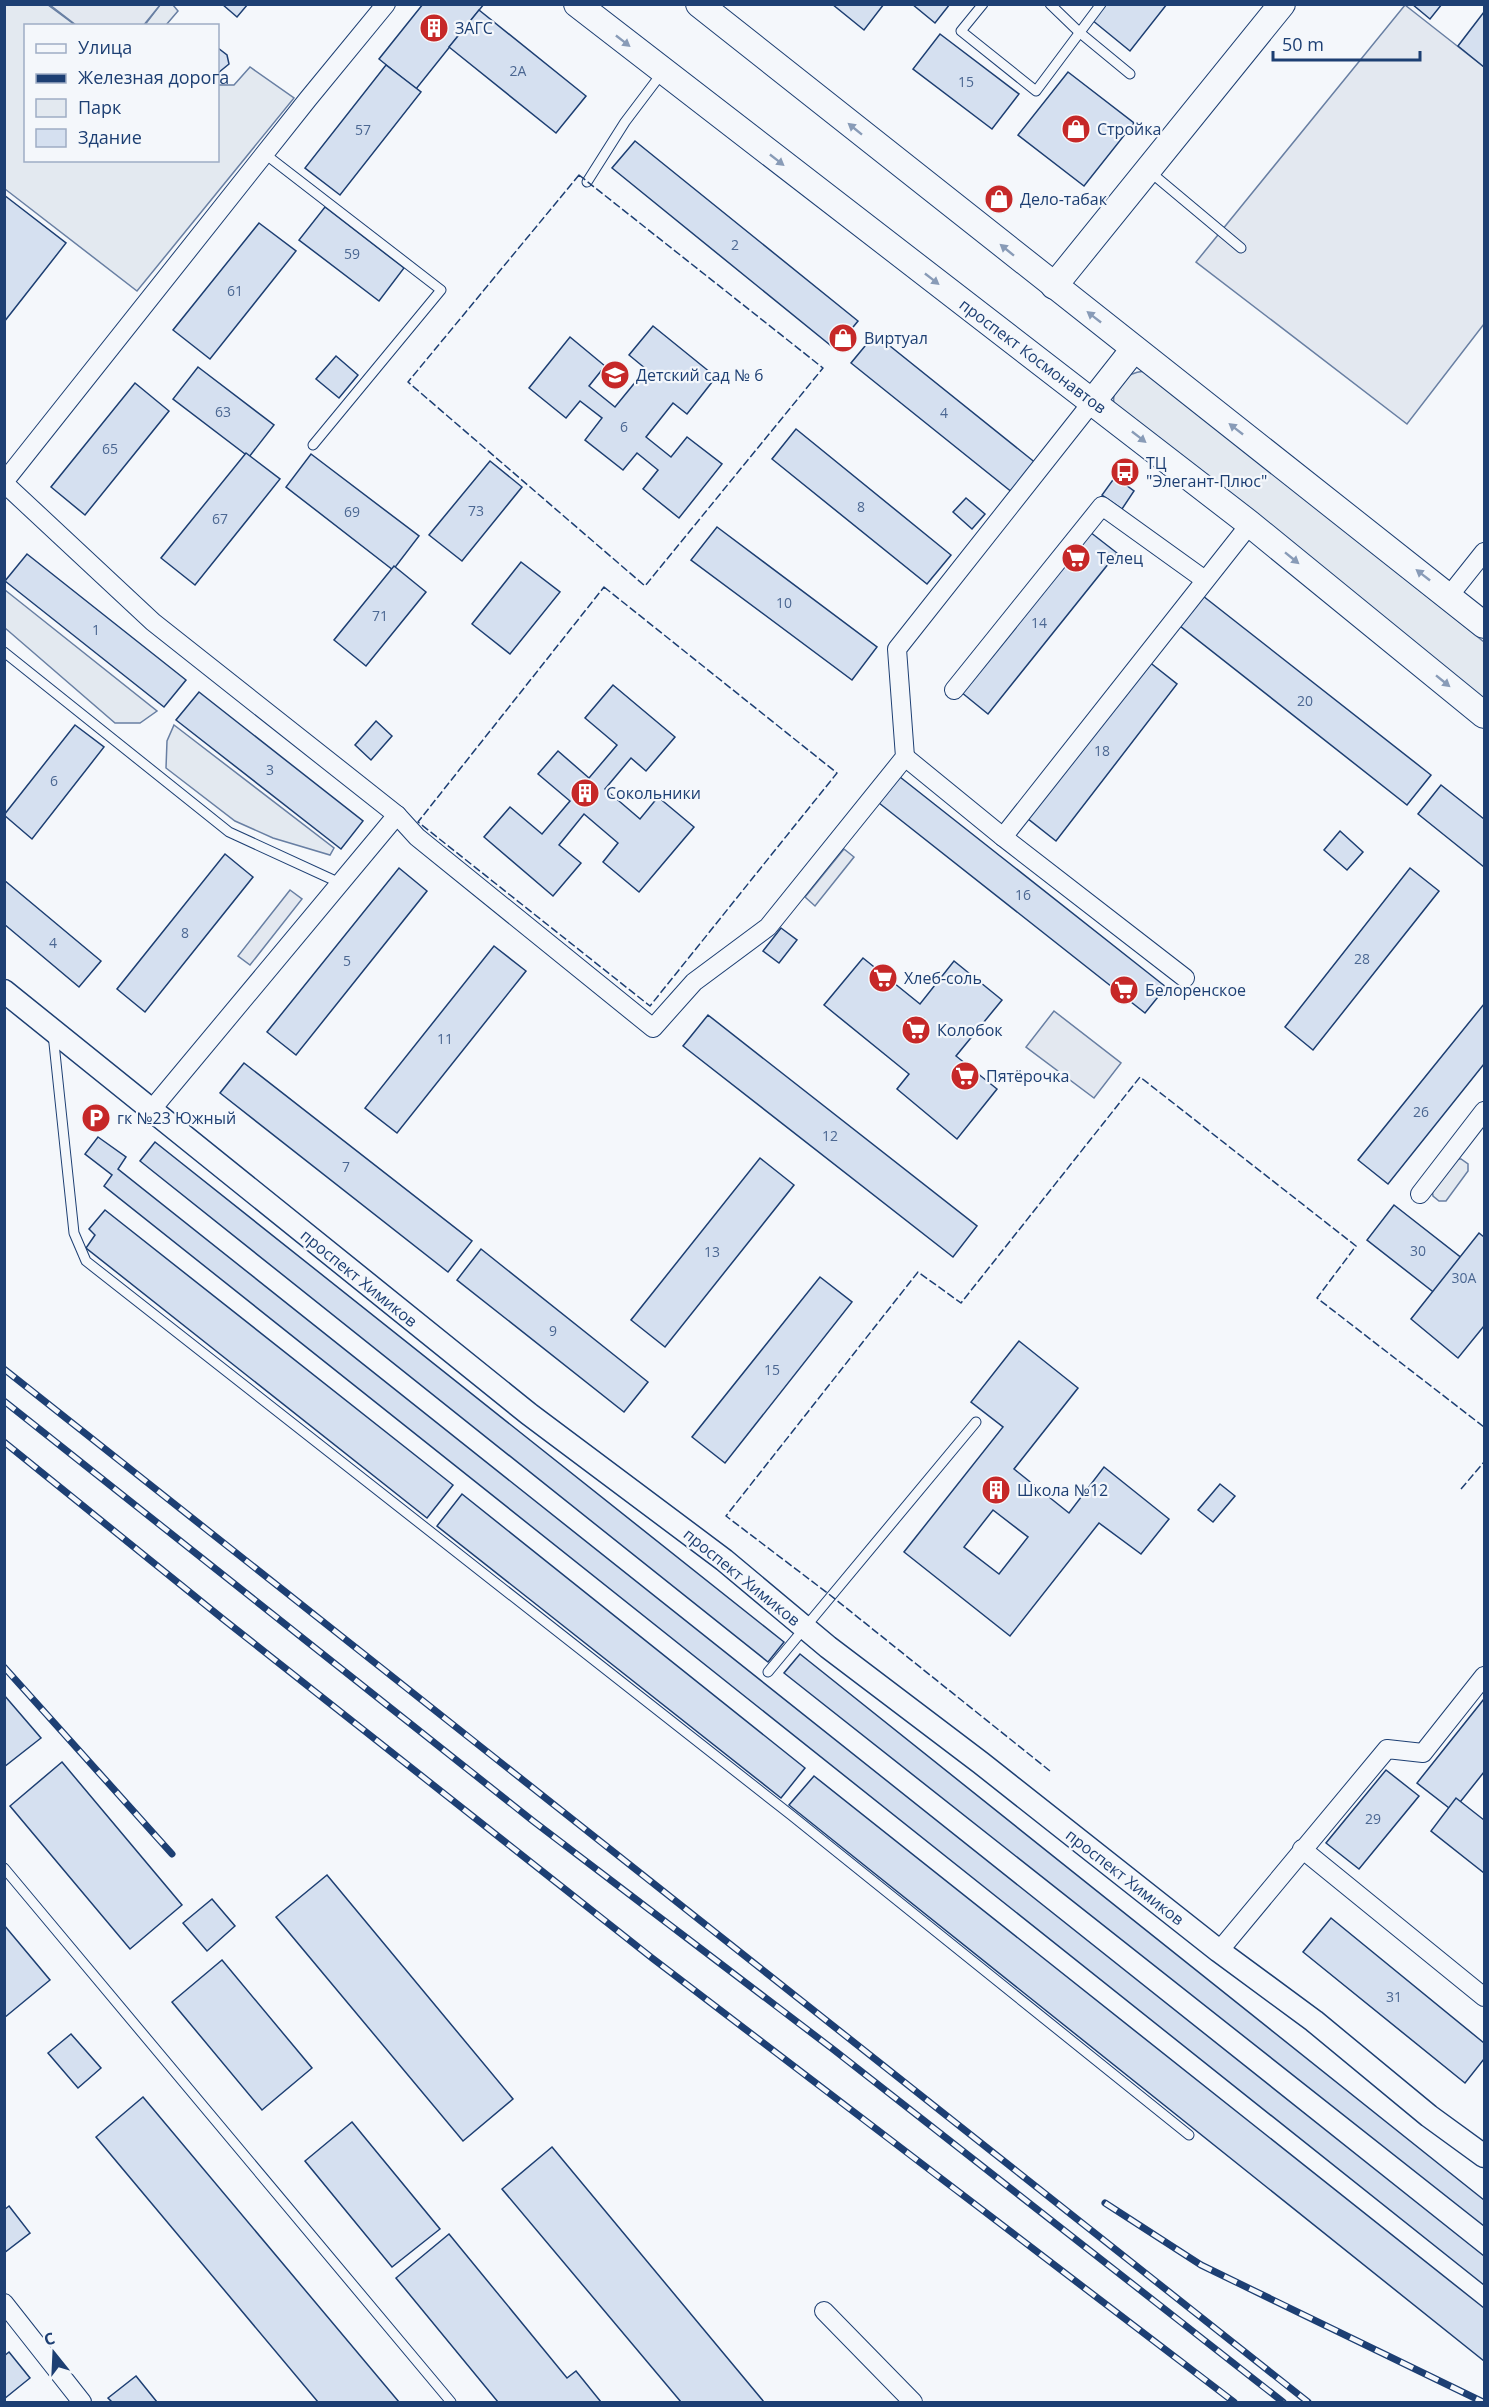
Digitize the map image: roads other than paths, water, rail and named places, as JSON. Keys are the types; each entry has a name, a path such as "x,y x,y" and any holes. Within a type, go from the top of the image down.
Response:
{"main road":[{"name":"проспект Космонавтов","path":"577,4 1093,401 1250,524 1485,715"},
{"path":"699,4 1485,625"},
{"path":"1054,286 1282,4"},
{"path":"1093,401 1134,349"}],"street":[{"path":"386,4 4,483 153,621 397,815 417,837 653,1028 694,982 768,927 905,757 897,649 1093,401"},
{"path":"954,690 1102,506 1205,580"},
{"path":"1003,837 1250,524"},
{"path":"1449,596 1485,552"},
{"path":"905,757 1003,837 1185,978"},
{"path":"152,1109 397,815"},
{"name":"проспект Химиков","path":"4,992 529,1414 724,1560 804,1627 1219,1951 1314,2021 1429,2116 1485,2156"},
{"path":"1420,1194 1485,1111"},
{"path":"1219,1951 1387,1749 1423,1753 1485,1676"},
{"path":"1302,1849 1485,1997"},
{"path":"4,2303 82,2403"},
{"path":"825,2311 913,2403"}],"lane":[{"path":"983,4 961,31 1036,91 1101,4"},
{"path":"1050,4 1079,32 1130,74"},
{"path":"587,182 625,122 663,72"},
{"path":"265,154 441,291 313,445"},
{"path":"1147,169 1241,248"},
{"path":"4,652 229,832 340,883"},
{"path":"52,1030 74,1233 86,1261 801,1823 1189,2135"},
{"path":"768,1672 976,1422"},
{"path":"4,1868 451,2403"}],"railway":[{"path":"4,1369 1308,2402"},
{"path":"4,1401 533,1821 834,2050 1283,2402"},
{"path":"4,1442 223,1619 652,1958 1234,2402"},
{"path":"4,1667 172,1854"},
{"path":"1105,2203 1201,2265 1483,2402"}],"place":[{"name":"ЗАГС","path":"434,28"},
{"name":"Стройка","path":"1076,129"},
{"name":"Дело-табак","path":"999,199"},
{"name":"Виртуал","path":"843,338"},
{"name":"Детский сад № 6","path":"615,375"},
{"name":"ТЦ \"Элегант-Плюс\"","path":"1125,472"},
{"name":"Телец","path":"1076,558"},
{"name":"Сокольники","path":"585,793"},
{"name":"Хлеб-соль","path":"883,978"},
{"name":"Белоренское","path":"1124,990"},
{"name":"Колобок","path":"916,1030"},
{"name":"Пятёрочка","path":"965,1076"},
{"name":"гк №23 Южный","path":"96,1118"},
{"name":"Школа №12","path":"996,1490"}]}
